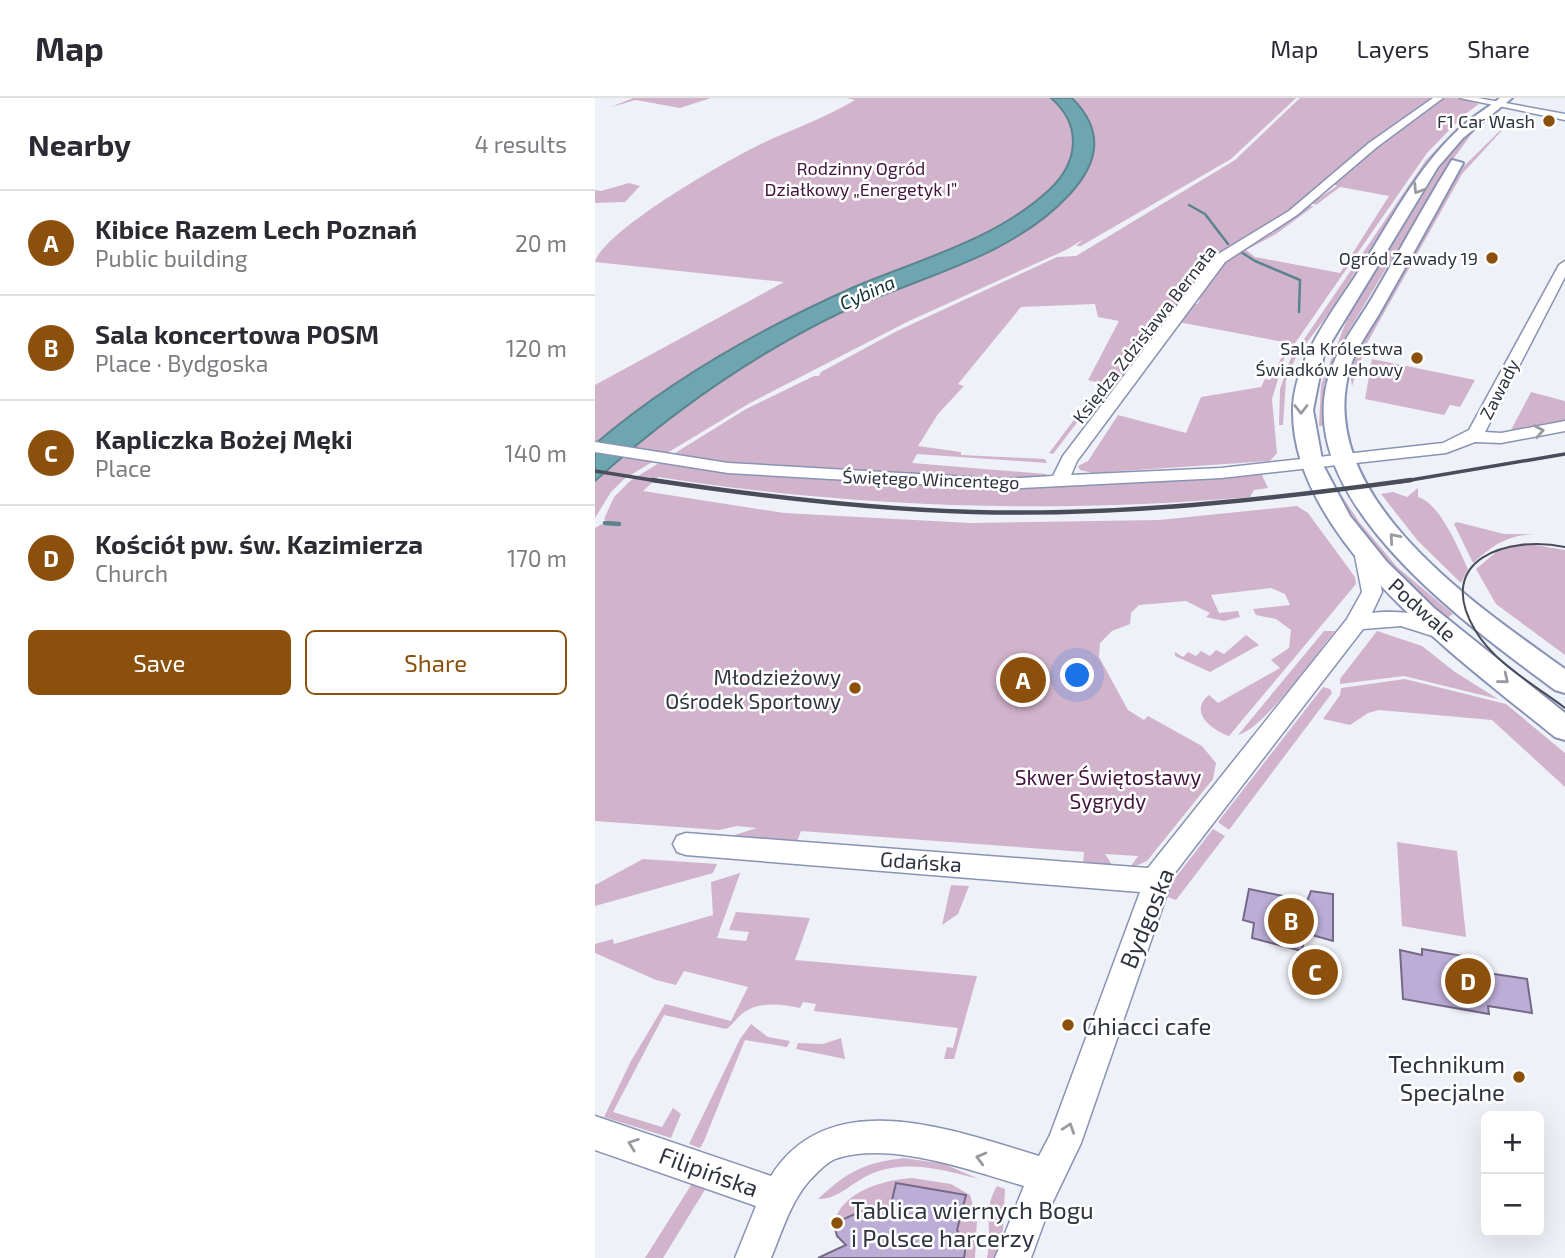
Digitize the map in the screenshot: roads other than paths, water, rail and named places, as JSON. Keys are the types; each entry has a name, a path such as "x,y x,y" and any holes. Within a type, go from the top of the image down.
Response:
{"main road":[{"path":"1479,136 1508,104 1529,98"},
{"name":"Podwale","path":"1508,104 1459,135 1433,165 1315,354 1303,386 1302,430 1310,464 1331,505 1364,551 1402,592 1565,729"},
{"name":"Podwale","path":"1468,149 1439,192 1344,360 1334,393 1335,431 1345,461 1376,516 1408,554 1476,616 1565,683"}],"street":[{"name":"Księdza Zdzisława Bernata","path":"1062,481 1063,470 1069,460 1220,259 1293,213 1373,145 1439,98"},
{"path":"1464,98 1508,104"},
{"path":"1472,98 1565,115"},
{"name":"Zawady","path":"1310,464 1452,447 1473,437 1564,269"},
{"path":"1473,437 1501,438 1565,426"},
{"name":"Zawady","path":"1335,431 1341,440 1354,448 1390,456"},
{"name":"Świętego Wincentego","path":"595,447 777,472 983,484 1221,473 1310,464"},
{"name":"Bydgoska","path":"1013,1258 1032,1207 1064,1143 1162,867 1356,623 1372,592 1364,551"},
{"path":"1356,623 1385,617 1404,619 1436,627 1452,635"},
{"name":"Gdańska","path":"686,844 1157,881"},
{"name":"Filipińska","path":"595,1133 780,1197 793,1174 812,1154 837,1142 866,1138 950,1150 1047,1176"},
{"path":"753,1258 780,1197"}],"water":[{"name":"Cybina","path":"1051,98 1072,98 1089,122 1094,146 1092,158 1080,182 1047,216 992,251 869,300 774,348 681,410 595,481 595,444 655,397 687,376 752,337 820,303 981,235 1028,207 1049,190 1066,168 1073,144 1068,120"}],"waterway":[{"path":"1189,205 1205,214 1228,244"},
{"path":"1241,252 1255,261 1300,280 1299,312"},
{"path":"605,523 619,524"}],"tram line":[{"path":"1565,547 1543,544 1500,549 1483,557 1470,569 1463,585 1464,606 1483,642 1504,664 1565,708"}],"railway":[{"path":"1410,480 1565,454"},
{"path":"595,471 664,482"},
{"path":"652,480 853,505 1028,513 1193,505 1410,480"},
{"path":"1399,482 1410,480"}],"place":[{"name":"F1 Car Wash","path":"1549,121"},
{"name":"Ogród Zawady 19","path":"1492,258"},
{"name":"Sala Królestwa Świadków Jehowy","path":"1417,358"},
{"name":"Kibice Razem Lech Poznań","path":"1023,680"},
{"name":"Młodzieżowy Ośrodek Sportowy","path":"855,688"},
{"name":"Sala koncertowa POSM","path":"1291,921"},
{"name":"Kapliczka Bożej Męki","path":"1315,972"},
{"name":"Kościół pw. św. Kazimierza","path":"1468,981"},
{"name":"Ghiacci cafe","path":"1068,1025"},
{"name":"Technikum Specjalne","path":"1519,1077"},
{"name":"Tablica wiernych Bogu i Polsce harcerzy","path":"837,1223"}],"park label":[{"name":"Rodzinny Ogród Działkowy „Energetyk I”","path":"861,178"},
{"name":"Skwer Świętosławy Sygrydy","path":"1108,788"}]}
